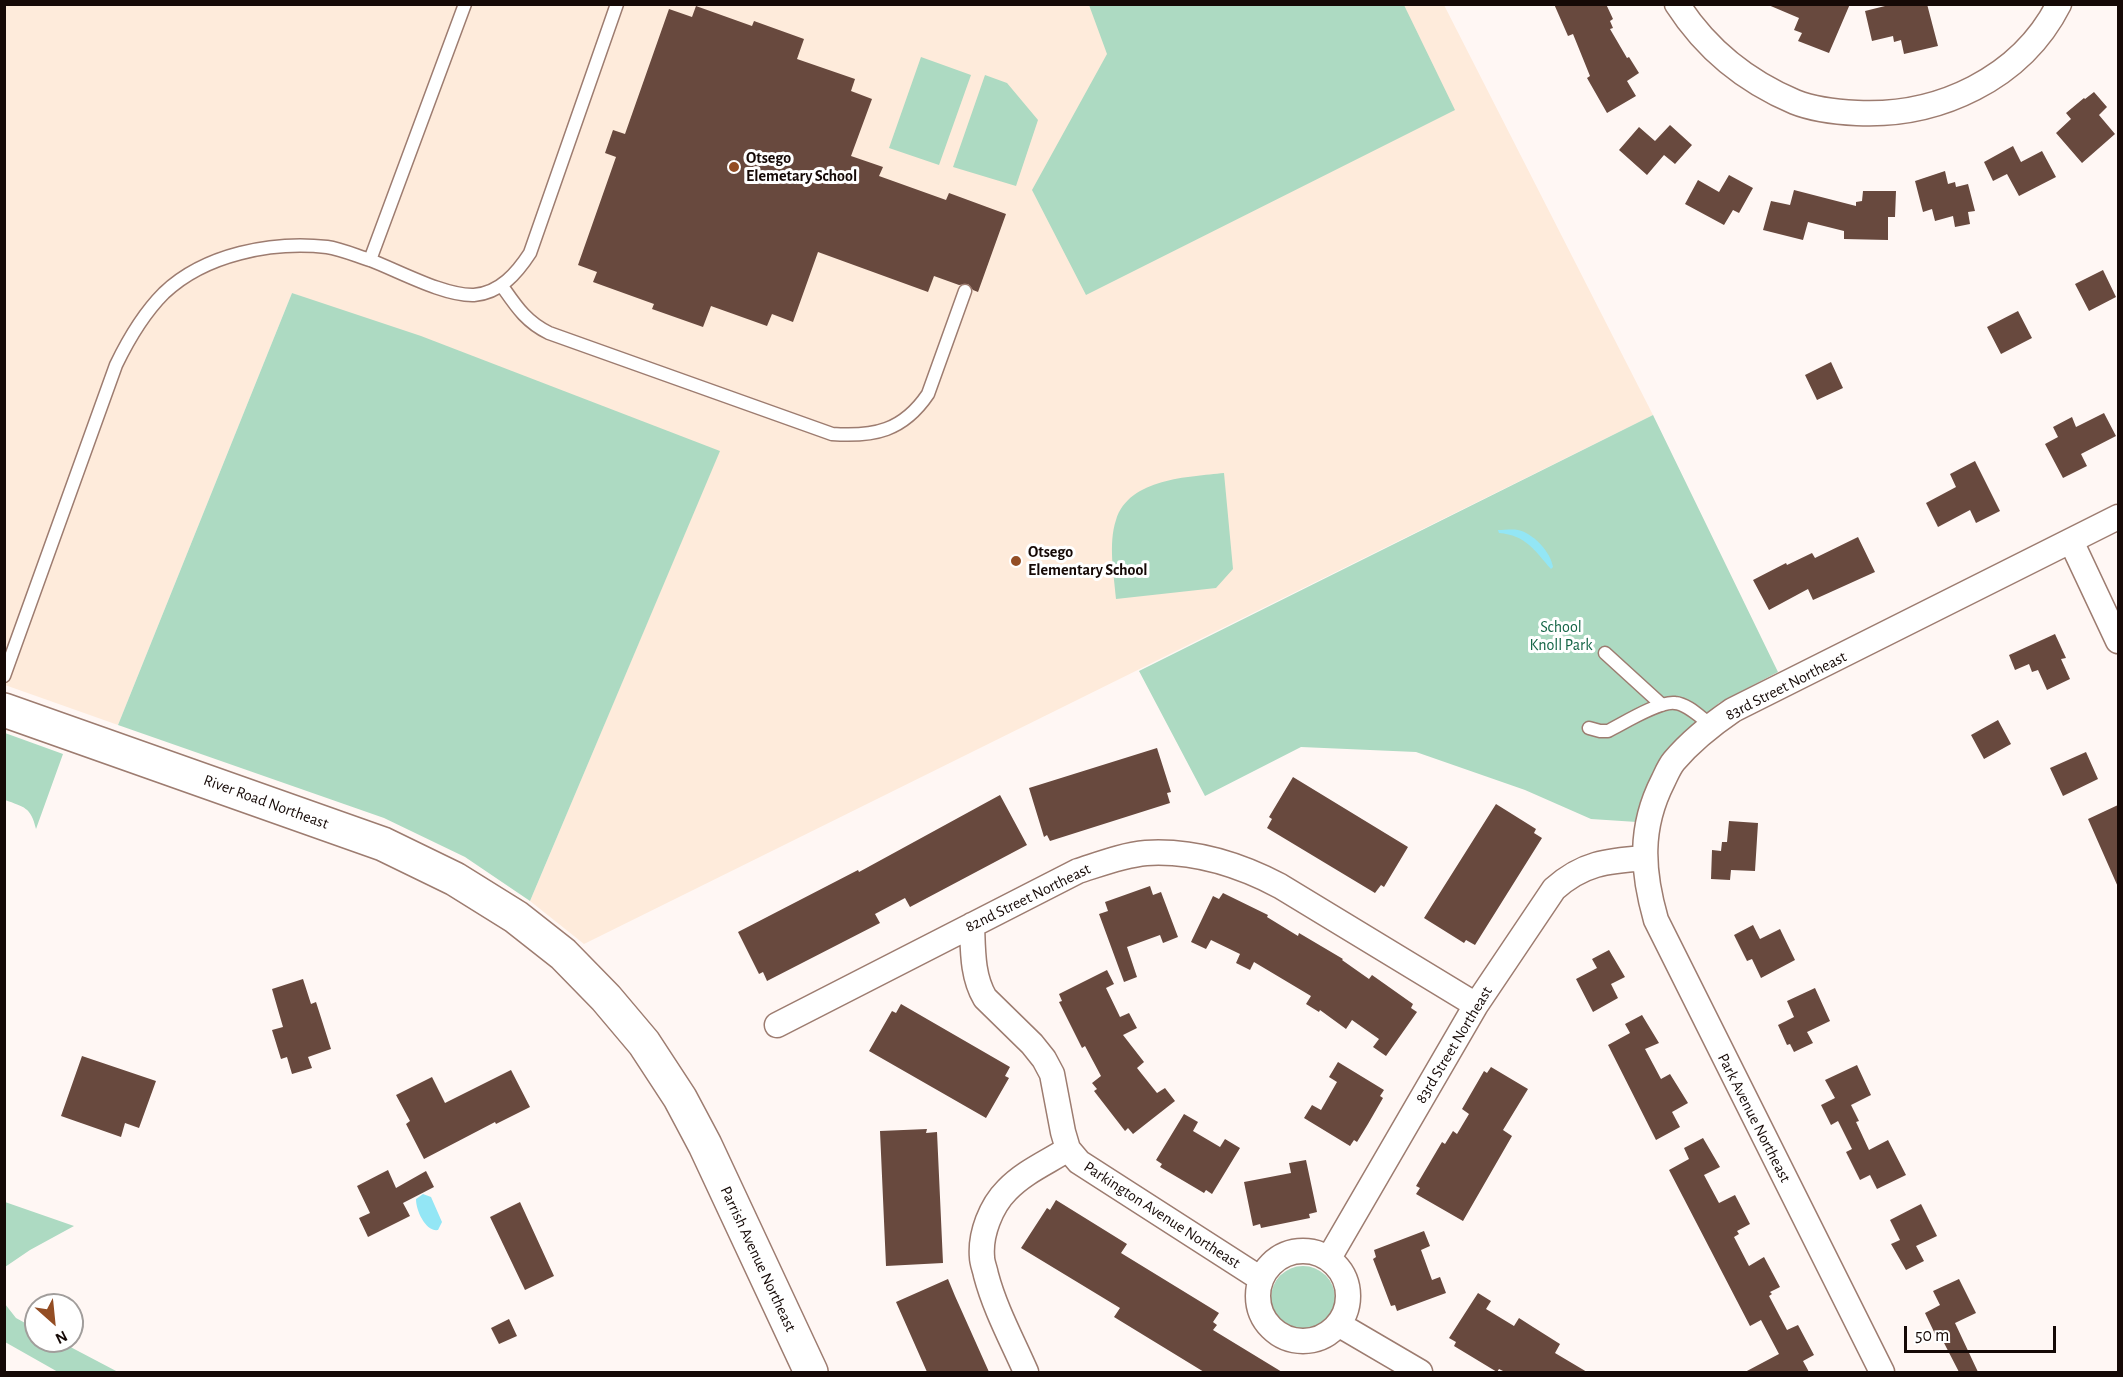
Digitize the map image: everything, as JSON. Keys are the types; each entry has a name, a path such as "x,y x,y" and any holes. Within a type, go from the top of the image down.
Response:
{"main road":[{"name":"River Road Northeast","path":"4,710 383,844 455,879 516,917"},
{"name":"Parrish Avenue Northeast","path":"516,917 563,954 606,998 636,1034 680,1098 705,1145 811,1372"},
{"name":"Parrish Avenue Northeast","path":"705,1145 797,1372"}],"street":[{"path":"1677,4 1692,28 1725,61 1760,84 1795,102 1826,111 1869,114 1899,113 1926,107 1954,99 1977,88 2002,70 2036,40 2059,4"},
{"name":"83rd Street Northeast","path":"1329,1258 1476,1005 1554,889 1569,875 1587,867 1617,860 1644,858 1647,826 1656,794 1672,763 1711,726 1733,710 2118,518"},
{"path":"2071,541 2118,641"},
{"name":"82nd Street Northeast","path":"777,1025 1078,871 1118,858 1145,853 1183,854 1221,860 1251,871 1280,886 1476,1005"},
{"name":"Park Avenue Northeast","path":"1644,858 1647,890 1660,929 1882,1372"},
{"name":"Parkington Avenue Northeast","path":"972,926 976,977 980,990 984,998 1032,1044 1053,1074 1068,1149 1086,1167 1261,1279"},
{"path":"1026,1372 988,1281 982,1257 985,1232 995,1206 1008,1190 1025,1175 1068,1149"},
{"path":"1301,1250 1316,1252 1329,1258 1346,1282 1349,1297 1346,1311 1338,1324 1327,1334 1313,1340 1298,1341 1283,1337 1271,1328 1262,1315 1258,1301 1258,1286 1264,1272 1274,1261 1287,1253 1301,1250"},
{"path":"1338,1324 1420,1372"}],"lane":[{"path":"370,260 465,4"},
{"path":"4,676 116,365 130,334 150,308 166,291 216,260 246,251 273,247 327,247 370,260 455,294 476,295 502,286 518,271 530,253 617,4"},
{"path":"502,286 523,316 535,327 549,333 832,434 855,436 873,434 887,429 906,420 918,409 928,394 965,291"},
{"path":"1605,653 1662,705"},
{"path":"1589,728 1600,732 1608,731 1662,705 1674,703 1686,706 1711,726"}],"shaded area":[{"name":"Otsego Elementary School","path":"5,5 1444,5 1653,415 584,944 530,901 719,452 292,293 118,725 5,685"}],"green space":[{"path":"1089,5 1404,5 1455,110 1086,295 1032,190 1107,54"},
{"path":"921,57 971,75 939,165 889,148"},
{"path":"985,75 1007,83 1038,120 1016,186 953,167"},
{"path":"292,293 421,336 720,451 530,901 465,857 384,818 118,725"},
{"name":"School Knoll Park","path":"1653,415 1778,672 1719,703 1678,739 1659,762 1645,791 1637,822 1591,819 1525,790 1416,752 1301,747 1205,796 1139,671"},
{"path":"1224,473 1233,569 1216,588 1116,599 1112,539 1116,520 1123,506 1133,496 1162,482"},
{"path":"5,733 63,754 36,829 32,816 26,809 5,800"},
{"path":"5,1202 74,1226 30,1250 5,1267"},
{"path":"1297,1266 1309,1266 1326,1275 1333,1286 1335,1298 1333,1310 1326,1321 1309,1330 1297,1330 1285,1325 1276,1316 1271,1304 1271,1292 1276,1280 1285,1271"},
{"path":"5,1304 16,1318 24,1322 24,1353 5,1342"},
{"path":"24,1353 82,1353 118,1372 58,1372"}],"water":[{"path":"1498,530 1518,530 1530,535 1545,549 1553,567 1551,569 1529,545 1516,537 1499,533"},
{"path":"423,1194 431,1197 442,1222 438,1230 430,1228 420,1215 416,1199"}],"building":[{"path":"1554,4 1606,4 1613,19 1610,21 1613,28 1610,29 1639,73 1627,81 1636,96 1607,113 1587,78 1590,76 1573,34 1568,36"},
{"path":"1766,4 1850,4 1829,53 1798,41 1802,33 1794,30 1799,18"},
{"path":"1893,4 1927,4 1938,46 1904,54 1901,40 1894,42 1893,36 1872,41 1865,11"},
{"name":"Otsego Elemetary School","path":"696,6 752,26 754,21 804,39 797,59 855,79 851,91 872,99 851,156 883,167 879,176 946,200 949,193 1006,214 978,292 968,284 959,285 934,276 928,292 818,252 793,322 772,314 767,326 711,306 703,327 652,309 654,304 593,282 597,272 578,265 616,157 605,153 613,130 625,134 669,9 692,17"},
{"path":"2094,92 2107,107 2099,115 2115,134 2082,163 2056,133 2071,119 2066,113"},
{"path":"1670,125 1692,145 1675,164 1664,155 1647,175 1619,150 1639,127 1655,141"},
{"path":"2013,146 2021,162 2042,151 2056,177 2019,196 2007,174 1993,181 1984,162"},
{"path":"1945,171 1948,184 1955,182 1956,187 1968,184 1975,211 1968,212 1970,224 1955,227 1953,216 1935,221 1932,209 1923,212 1915,181"},
{"path":"1729,175 1753,188 1739,213 1733,210 1724,225 1685,204 1698,180 1719,192"},
{"path":"1794,190 1856,206 1856,202 1862,201 1863,191 1896,191 1895,217 1888,217 1888,240 1844,239 1844,231 1808,222 1803,240 1763,230 1771,201 1790,205"},
{"path":"2103,270 2116,297 2089,311 2075,284"},
{"path":"2018,311 2032,338 2001,354 1987,327"},
{"path":"1831,362 1843,388 1817,400 1805,375"},
{"path":"2104,413 2116,436 2081,454 2087,466 2063,478 2045,444 2058,437 2053,427 2072,417 2076,427"},
{"path":"1975,461 2000,511 1976,523 1970,510 1938,527 1926,503 1956,487 1950,474"},
{"path":"1858,537 1875,572 1813,600 1808,589 1769,610 1753,580 1786,563 1787,565 1812,553 1815,558"},
{"path":"2055,634 2066,658 2061,659 2070,679 2047,690 2038,670 2032,672 2029,664 2015,670 2009,655"},
{"path":"1998,720 2011,744 1984,759 1971,735"},
{"path":"1157,748 1171,792 1167,793 1170,803 1050,841 1047,835 1044,837 1029,788"},
{"path":"2086,752 2098,779 2063,796 2050,768"},
{"path":"1293,777 1408,847 1384,887 1381,885 1375,893 1267,828 1272,819 1269,817"},
{"path":"1000,795 1027,845 910,907 905,898 875,914 880,923 767,981 763,972 759,974 738,932 858,870 859,872"},
{"path":"1496,804 1536,829 1534,833 1542,838 1475,945 1466,940 1464,943 1424,918"},
{"path":"2118,805 2118,887 2088,819"},
{"path":"1729,821 1758,823 1755,871 1731,870 1730,880 1711,879 1712,850 1721,851 1722,842 1727,842"},
{"path":"1150,886 1153,895 1161,892 1178,937 1163,943 1160,935 1127,947 1137,977 1124,982 1099,914 1108,911 1105,902"},
{"path":"1223,893 1268,915 1267,917 1298,936 1299,933 1343,959 1369,979 1372,975 1413,1004 1411,1008 1417,1012 1386,1056 1373,1047 1379,1039 1352,1020 1346,1029 1320,1010 1319,1012 1306,1004 1311,996 1254,962 1250,970 1236,963 1240,954 1211,940 1206,949 1191,942 1213,896 1219,899"},
{"path":"1753,925 1760,939 1780,929 1795,960 1761,978 1752,959 1747,961 1734,935"},
{"path":"1609,950 1625,977 1611,984 1618,998 1593,1012 1576,979 1597,968 1592,959"},
{"path":"1107,970 1114,984 1106,988 1120,1017 1129,1013 1137,1028 1123,1035 1144,1062 1137,1068 1157,1093 1165,1088 1175,1101 1133,1134 1128,1128 1125,1131 1094,1091 1097,1089 1092,1083 1101,1076 1085,1046 1082,1048 1059,1002 1062,1001 1059,994"},
{"path":"303,979 311,1004 316,1002 331,1049 308,1057 312,1068 292,1074 287,1057 281,1059 272,1030 283,1027 272,989"},
{"path":"1815,988 1830,1021 1807,1032 1813,1043 1794,1052 1790,1044 1787,1045 1778,1025 1794,1017 1787,1001"},
{"path":"901,1004 1010,1067 1005,1076 1009,1078 986,1118 869,1051 892,1011 896,1013"},
{"path":"1642,1015 1659,1043 1645,1049 1661,1079 1670,1074 1688,1103 1672,1112 1680,1127 1656,1140 1608,1045 1630,1033 1625,1024"},
{"path":"82,1056 156,1081 139,1128 125,1123 121,1137 61,1116"},
{"path":"1338,1062 1384,1090 1380,1096 1383,1098 1368,1124 1357,1142 1354,1140 1350,1146 1304,1118 1312,1105 1321,1110 1337,1082 1329,1077"},
{"path":"1857,1065 1871,1095 1851,1105 1859,1121 1856,1122 1869,1150 1888,1140 1906,1175 1877,1189 1870,1175 1860,1180 1846,1152 1852,1149 1838,1121 1831,1125 1821,1105 1835,1098 1825,1080"},
{"path":"1491,1067 1528,1089 1503,1130 1512,1136 1463,1221 1416,1194 1420,1188 1416,1186 1442,1142 1445,1144 1453,1131 1457,1134 1469,1114 1462,1109 1484,1071 1487,1073"},
{"path":"511,1070 530,1107 496,1124 495,1122 424,1159 406,1124 410,1121 396,1095 432,1077 445,1103"},
{"path":"1184,1114 1198,1122 1193,1131 1220,1147 1225,1139 1240,1148 1212,1194 1206,1190 1204,1193 1160,1167 1162,1164 1156,1160"},
{"path":"927,1129 926,1133 937,1132 943,1263 886,1266 880,1131"},
{"path":"1703,1138 1720,1167 1704,1175 1719,1203 1735,1195 1750,1224 1737,1231 1739,1234 1734,1237 1749,1266 1764,1257 1780,1287 1770,1292 1772,1294 1769,1296 1787,1330 1798,1325 1814,1355 1803,1361 1809,1372 1745,1372 1779,1354 1761,1320 1750,1326 1669,1170 1689,1159 1684,1148"},
{"path":"1306,1160 1317,1212 1309,1214 1310,1218 1261,1228 1260,1224 1253,1226 1244,1182 1291,1173 1289,1163"},
{"path":"388,1170 396,1188 426,1171 434,1187 403,1203 410,1216 368,1237 359,1218 370,1213 357,1186"},
{"path":"1056,1200 1127,1244 1121,1253 1219,1313 1213,1322 1217,1325 1213,1330 1282,1372 1204,1372 1114,1317 1120,1308 1021,1248 1047,1208 1050,1210"},
{"path":"520,1202 554,1276 525,1290 490,1217"},
{"path":"1921,1204 1937,1236 1916,1246 1924,1261 1906,1270 1891,1244 1900,1240 1890,1220"},
{"path":"1424,1231 1430,1246 1421,1250 1432,1280 1440,1277 1446,1293 1397,1311 1395,1305 1391,1306 1373,1259 1376,1257 1374,1250"},
{"path":"948,1279 989,1372 927,1372 896,1302"},
{"path":"1959,1279 1976,1313 1955,1323 1978,1372 1959,1372 1943,1341 1937,1332 1935,1334 1925,1313 1940,1305 1933,1291"},
{"path":"1478,1293 1491,1301 1486,1309 1514,1326 1519,1318 1560,1344 1555,1353 1587,1372 1505,1372 1499,1369 1497,1372 1454,1346 1456,1342 1449,1338"},
{"path":"509,1319 517,1336 499,1344 491,1328"}],"place":[{"name":"Otsego Elemetary School","path":"734,167"},
{"name":"Otsego Elementary School","path":"1016,561"}]}
